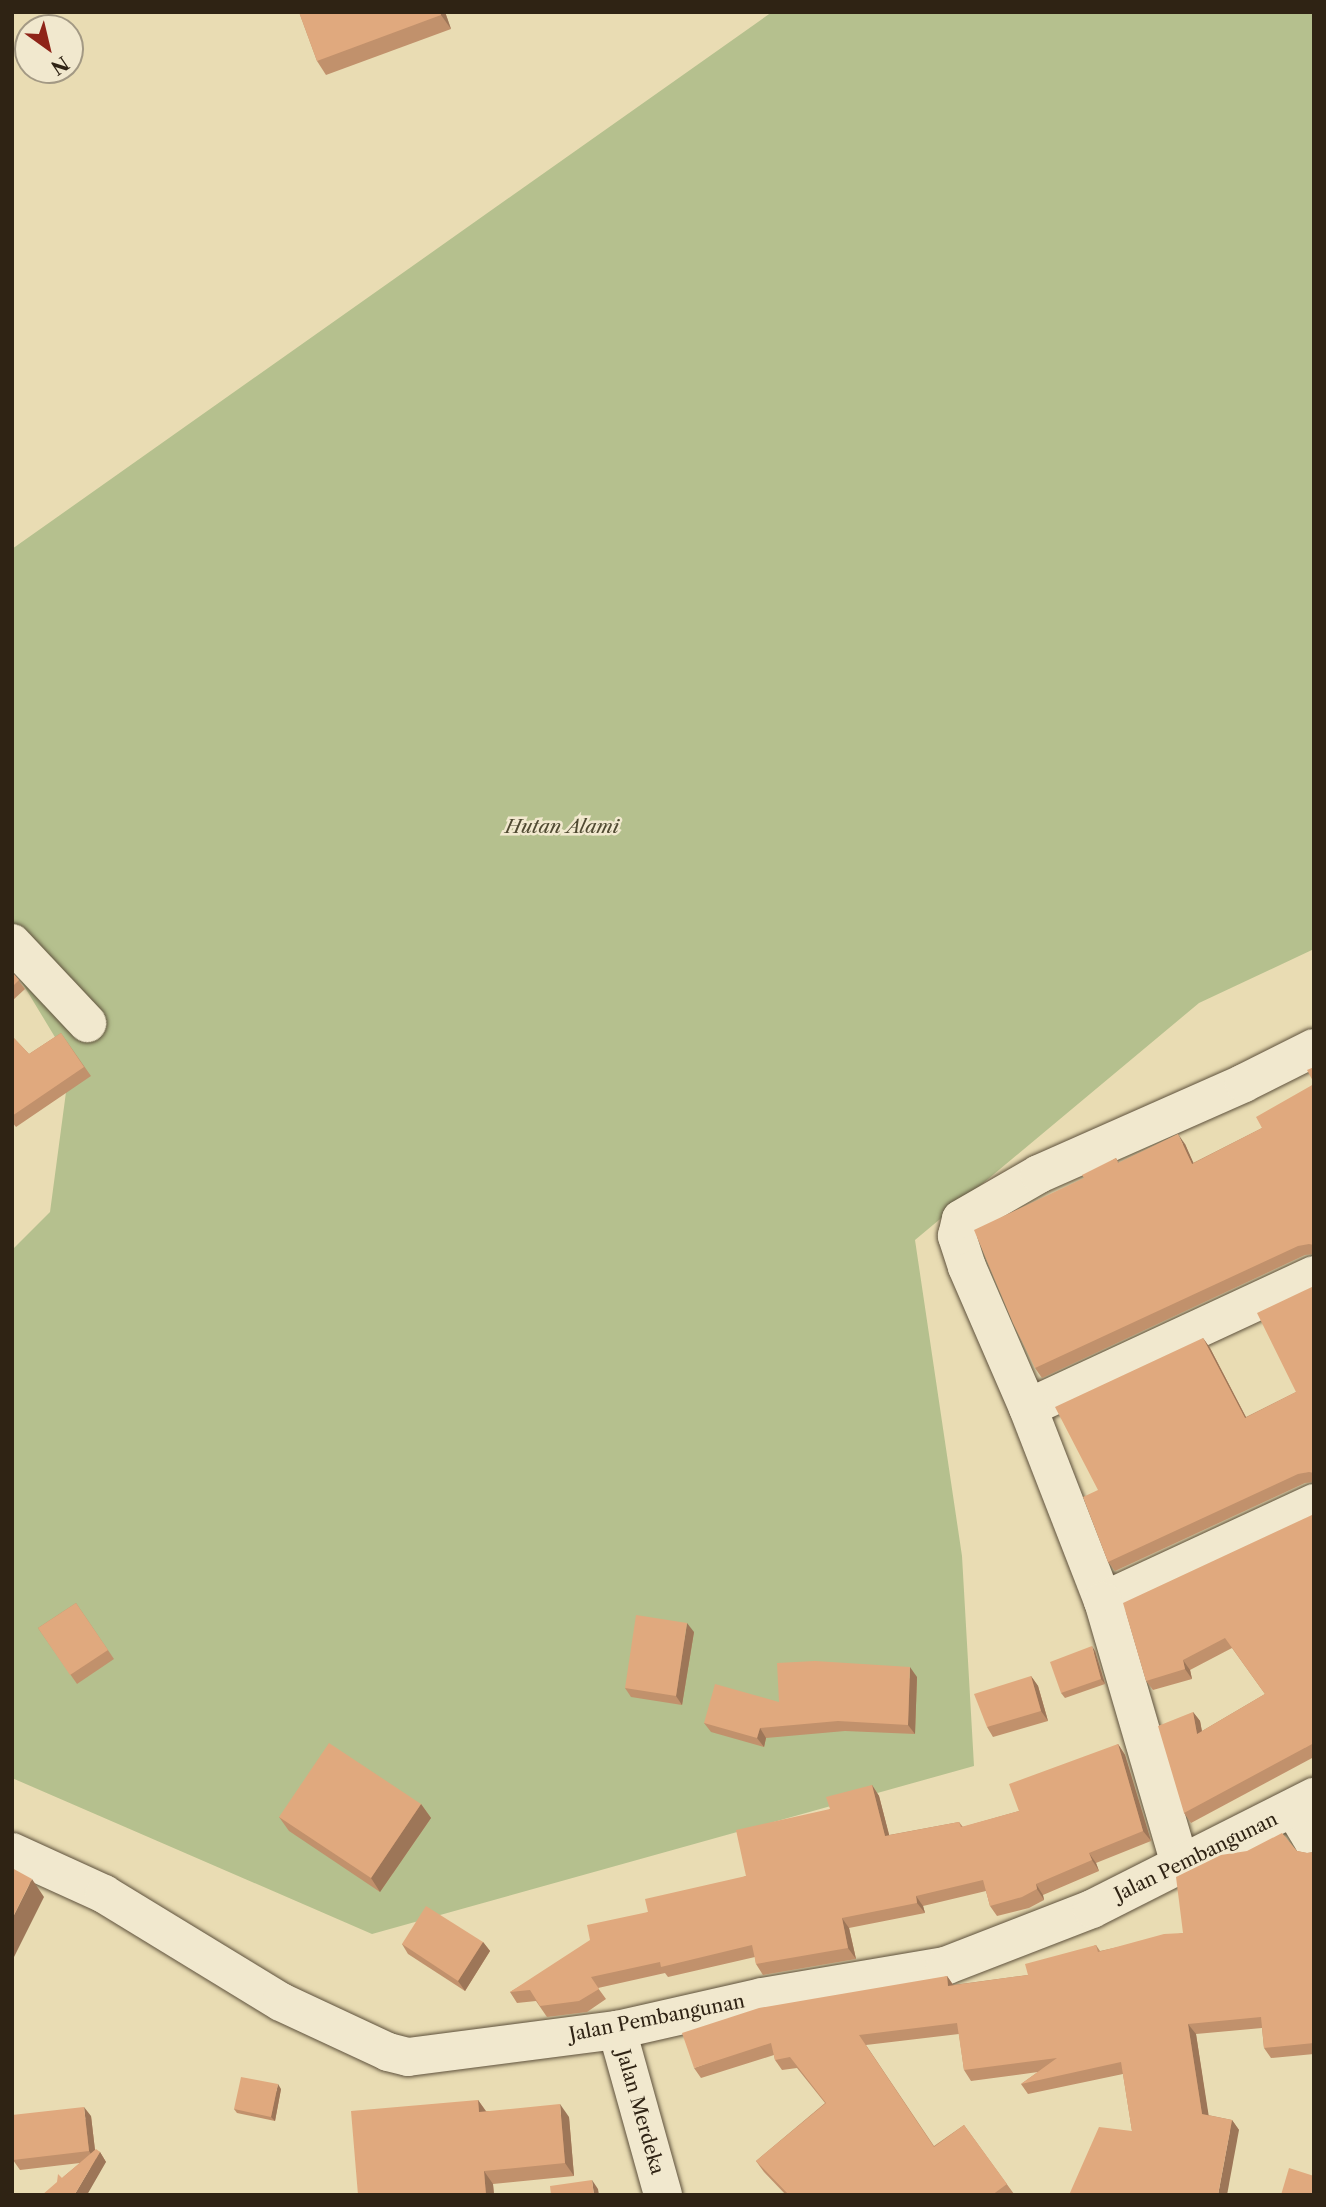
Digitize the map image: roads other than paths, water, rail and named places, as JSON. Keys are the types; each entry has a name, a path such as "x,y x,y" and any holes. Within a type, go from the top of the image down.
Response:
{"street":[{"path":"12,943 87,1023"},
{"path":"1180,1864 1103,1601 1028,1408 967,1267 957,1236 961,1219 1040,1174 1244,1083 1314,1048"},
{"path":"1028,1408 1314,1275"},
{"path":"1103,1601 1314,1503"},
{"path":"1304,1803 1314,1842"},
{"name":"Jalan Pembangunan","path":"12,1852 104,1894 281,2002 388,2052 408,2057 617,2030 762,1997 945,1966 1092,1909 1304,1803"},
{"name":"Jalan Merdeka","path":"617,2030 663,2195"}],"park label":[{"name":"Hutan Alami","path":"562,827"}]}
